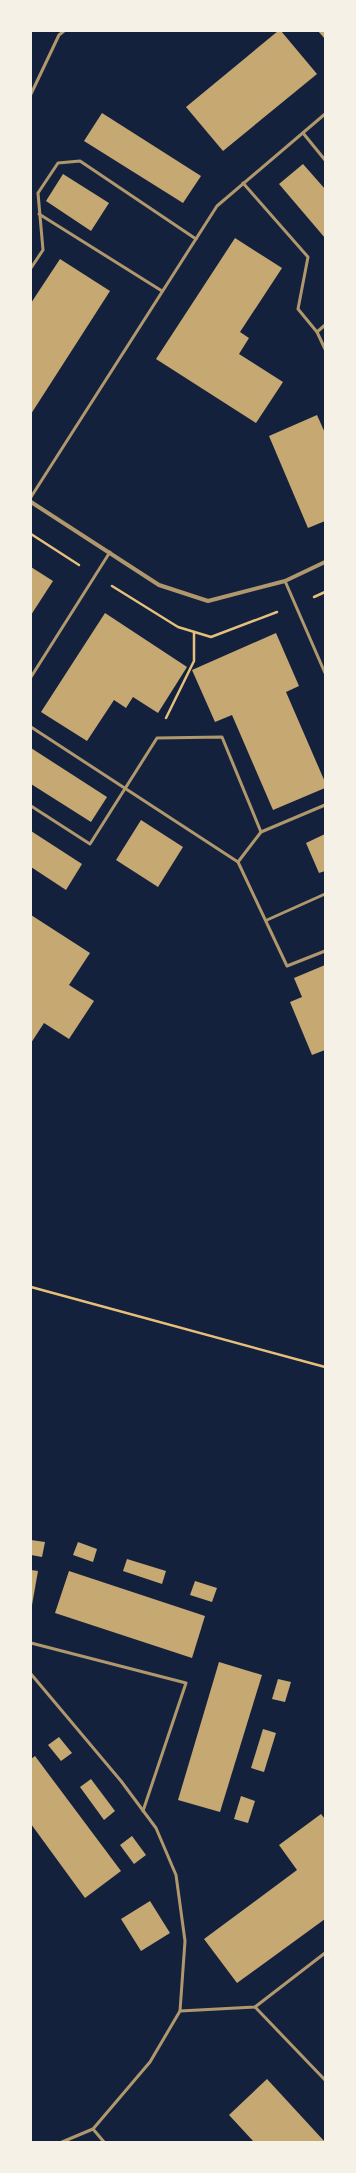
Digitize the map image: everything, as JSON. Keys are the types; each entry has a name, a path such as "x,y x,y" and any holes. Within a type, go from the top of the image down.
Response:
{"street":[{"path":"31,502 159,585 208,601 285,581 325,562"}],"lane":[{"path":"57,31 59,35"},
{"path":"31,94 59,35 64,31"},
{"path":"31,497 217,206 325,114"},
{"path":"303,133 325,160"},
{"path":"31,268 43,250 38,193 58,163 80,161 196,239"},
{"path":"243,183 308,257 303,290 298,309 317,332 325,349"},
{"path":"39,214 162,291"},
{"path":"317,332 325,325"},
{"path":"31,677 110,552"},
{"path":"285,581 325,673"},
{"path":"31,727 238,862 267,920 287,966 325,951"},
{"path":"31,806 90,844 157,738 222,738 261,832"},
{"path":"238,862 261,832 325,805"},
{"path":"267,920 325,894"},
{"path":"31,1643 186,1683 143,1811"},
{"path":"31,1674 156,1828 176,1875 185,1941 180,2011 150,2062 93,2129 62,2142"},
{"path":"180,2011 255,2007 325,1953"},
{"path":"255,2007 325,2080"},
{"path":"93,2129 104,2142"}],"path":[{"path":"157,738 194,661 194,632"},
{"path":"31,1287 325,1367"}],"building":[{"path":"278,31 281,31 317,74 223,151 186,107"},
{"path":"318,31 325,31 325,39"},
{"path":"102,113 201,176 183,203 84,141"},
{"path":"303,164 325,189 325,238 279,184"},
{"path":"63,174 109,203 91,231 46,201"},
{"path":"235,238 282,268 240,332 249,338 239,354 283,382 256,423 156,359"},
{"path":"60,259 110,291 31,414 31,303"},
{"path":"317,415 325,433 325,521 308,528 269,436"},
{"path":"31,567 53,581 31,615"},
{"path":"105,613 187,667 158,713 133,697 126,708 114,700 87,741 41,712"},
{"path":"276,633 299,686 286,692 325,782 325,788 273,810 232,715 215,722 192,670"},
{"path":"31,748 107,797 91,822 31,784"},
{"path":"141,820 183,847 158,887 116,860"},
{"path":"31,831 82,864 66,890 31,867"},
{"path":"325,834 325,871 319,873 306,843"},
{"path":"31,915 90,953 69,985 94,1001 69,1039 44,1023 31,1043"},
{"path":"325,965 325,1050 312,1055 290,1002 302,997 294,978"},
{"path":"31,1540 45,1542 42,1557 31,1555"},
{"path":"78,1542 97,1549 93,1562 73,1555"},
{"path":"127,1559 166,1571 162,1584 123,1571"},
{"path":"31,1570 38,1571 32,1605 31,1605"},
{"path":"69,1571 205,1616 192,1658 55,1613"},
{"path":"195,1581 217,1588 212,1602 190,1595"},
{"path":"219,1662 262,1675 220,1812 178,1800"},
{"path":"278,1679 291,1682 285,1702 272,1699"},
{"path":"263,1729 276,1733 264,1772 251,1768"},
{"path":"59,1737 72,1753 61,1761 48,1745"},
{"path":"35,1756 121,1871 85,1898 31,1824 31,1759"},
{"path":"91,1779 115,1811 104,1820 80,1787"},
{"path":"241,1796 255,1801 248,1823 234,1819"},
{"path":"321,1814 325,1819 325,1919 237,1983 204,1939 297,1870 279,1845"},
{"path":"132,1836 146,1855 134,1864 120,1845"},
{"path":"150,1901 170,1933 141,1951 121,1919"},
{"path":"267,2079 325,2142 254,2142 229,2115"}]}
